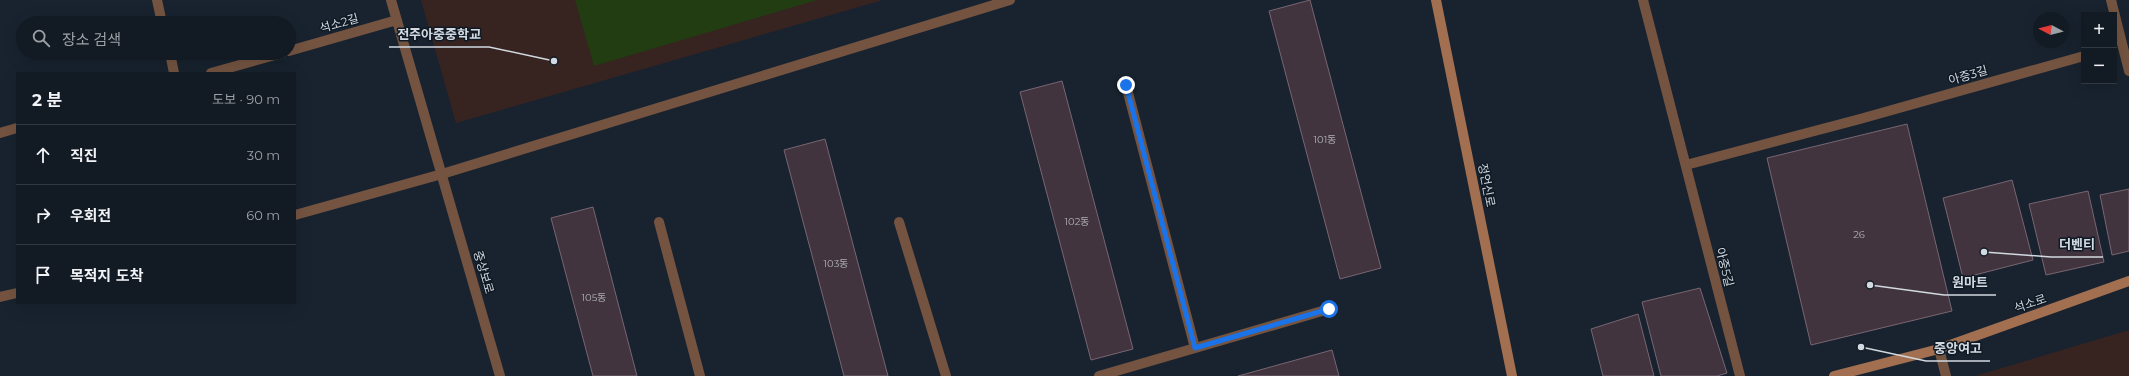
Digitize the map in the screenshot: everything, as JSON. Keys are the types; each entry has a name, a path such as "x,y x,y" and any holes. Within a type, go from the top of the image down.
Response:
{"street":[{"path":"157,0 160,16"},
{"name":"중상보로","path":"391,0 500,376"},
{"path":"296,215 442,174 1010,0"},
{"name":"정언신로","path":"1436,0 1512,376"},
{"name":"아중5길","path":"1643,0 1740,376"},
{"path":"2111,0 2121,45 2129,71"},
{"name":"석소2길","path":"296,49 397,20"},
{"name":"아중3길","path":"1686,165 1860,119 2081,57"},
{"path":"171,60 174,72"},
{"path":"215,72 257,60"},
{"path":"1126,85 1195,348"},
{"path":"0,133 16,128"},
{"path":"659,222 700,376"},
{"path":"899,222 946,376"},
{"name":"석소로","path":"1834,376 1939,349 2129,281"},
{"path":"0,297 16,293"},
{"path":"1099,376 1329,309"},
{"path":"1939,349 1946,376"}],"shaded area":[{"path":"421,0 883,0 456,123"},
{"path":"2129,330 2129,376 1975,376"}],"green space":[{"path":"575,0 817,0 594,66"}],"building":[{"path":"1310,0 1381,268 1340,279 1269,11"},
{"path":"1062,81 1133,349 1091,360 1020,92"},
{"path":"1907,124 1952,311 1811,345 1767,158"},
{"path":"825,139 888,376 844,376 784,150"},
{"path":"2012,180 2033,260 1963,278 1943,198"},
{"path":"2129,189 2129,251 2112,255 2100,195"},
{"path":"2088,191 2104,262 2046,275 2029,204"},
{"path":"593,207 637,376 593,376 551,218"},
{"path":"1700,288 1727,373 1717,376 1661,376 1642,302"},
{"path":"1638,314 1654,376 1603,376 1591,329"},
{"path":"1332,350 1339,376 1238,376"}],"place":[{"name":"전주아중중학교","path":"554,61"},
{"name":"더벤티","path":"1984,252"},
{"name":"원마트","path":"1870,285"},
{"name":"중앙여고","path":"1861,347"}],"route":[{"path":"1126,85 1195,348 1329,309"}]}
